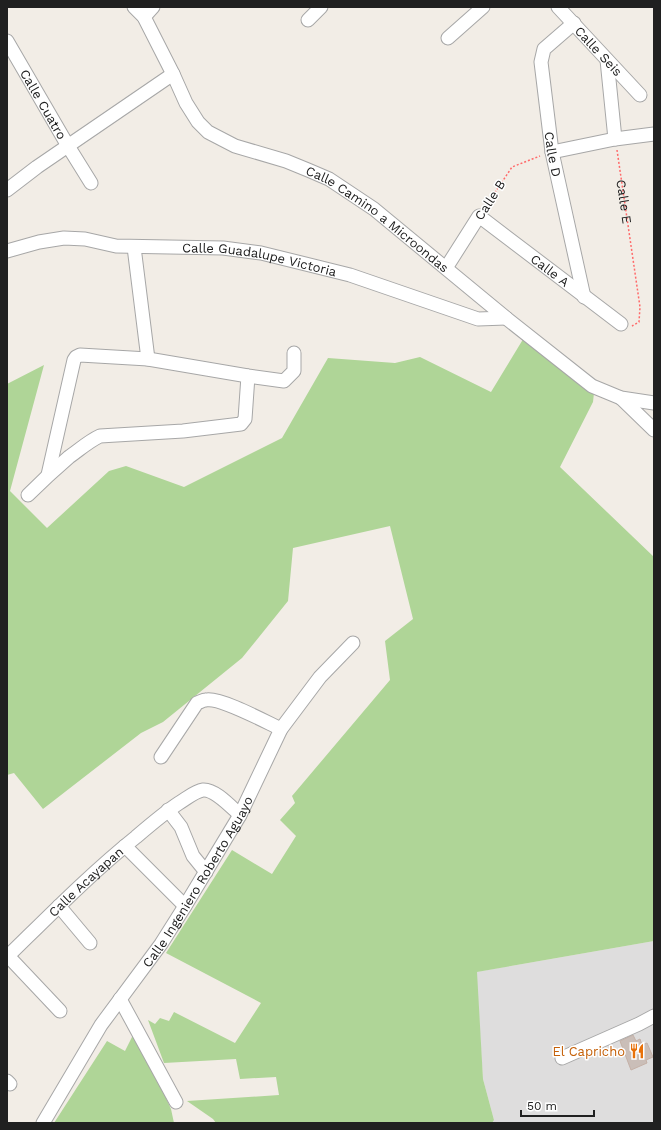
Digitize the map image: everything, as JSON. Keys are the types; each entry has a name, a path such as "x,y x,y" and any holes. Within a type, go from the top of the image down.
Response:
{"street":[{"name":"Calle Camino a Microondas","path":"134,7 144,17 186,103 198,122 208,132 235,146 286,161 329,179 374,209 506,318 592,386 621,398 654,404"},
{"path":"144,17 153,7"},
{"path":"448,38 483,7"},
{"name":"Calle Seis","path":"558,7 640,95"},
{"name":"Calle D","path":"574,24 544,49 540,62 552,152 584,297"},
{"name":"Calle Cuatro","path":"7,41 91,183"},
{"path":"607,60 615,139"},
{"path":"7,190 37,167 173,74"},
{"path":"552,152 615,139 654,134"},
{"name":"Calle B","path":"446,268 479,216"},
{"name":"Calle A","path":"479,216 621,324"},
{"name":"Calle Guadalupe Victoria","path":"7,251 39,242 64,238 84,239 116,246 214,247 261,253 350,275 478,319 506,318"},
{"path":"134,247 148,359"},
{"path":"48,475 74,360 80,355 148,359 284,381 294,371 294,353"},
{"path":"28,495 48,475 77,451 100,436 241,424 245,419 248,376"},
{"path":"621,398 654,430"},
{"name":"Calle Ingeniero Roberto Aguayo","path":"43,1123 101,1025 161,944 186,906 240,815 281,729 320,677 352,643"},
{"path":"161,757 197,703 206,700 218,701 281,729"},
{"name":"Calle Acayapan","path":"8,957 89,877 168,810 195,793 202,790 208,790 216,794 240,815"},
{"path":"168,810 181,827 193,856 206,872"},
{"path":"125,846 186,906"},
{"path":"59,906 90,943"},
{"path":"8,957 60,1011"},
{"path":"120,999 176,1102"},
{"path":"562,1058 654,1016"}],"path":[{"name":"Calle E","path":"615,139 640,307 639,322 630,328 621,324"},
{"name":"Calle B","path":"479,216 512,167 552,152"}],"shaded area":[{"path":"654,941 654,1123 492,1123 494,1120 483,1079 476,972"}],"green space":[{"path":"525,336 594,393 593,402 560,467 654,557 654,941 477,972 483,1079 494,1120 492,1123 216,1123 213,1119 187,1101 279,1095 276,1077 240,1079 236,1059 164,1063 148,1020 155,1024 160,1018 169,1021 174,1012 235,1043 261,1003 166,953 232,850 272,874 296,836 280,820 295,803 292,796 390,680 385,641 413,619 390,526 293,548 288,601 242,658 163,722 141,733 43,809 14,773 7,775 7,384 44,365 10,491 47,528 109,471 126,466 184,487 282,438 328,358 395,363 420,357 491,392"},
{"path":"135,1031 171,1109 174,1123 54,1123 107,1041 125,1051"}],"building":[{"name":"El Capricho","path":"633,1035 636,1041 640,1039 642,1045 647,1043 653,1057 646,1060 647,1063 631,1070 620,1041"}],"place":[{"name":"El Capricho","path":"637,1051"}]}
